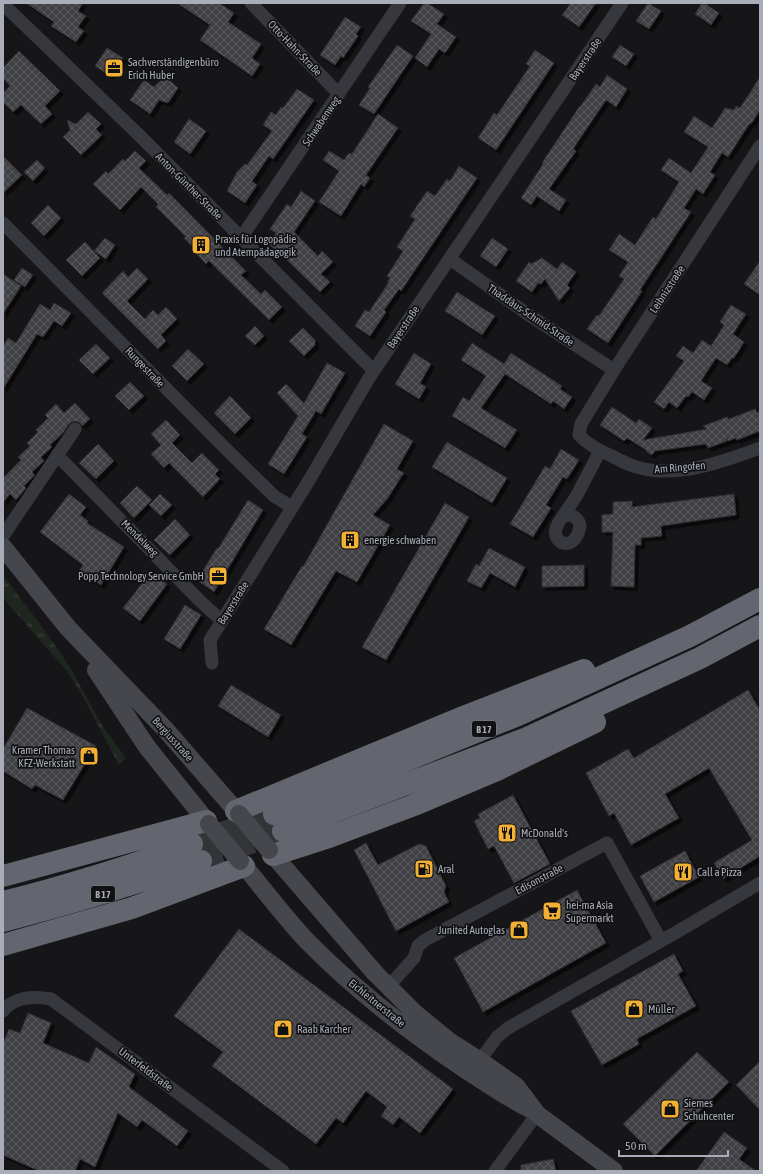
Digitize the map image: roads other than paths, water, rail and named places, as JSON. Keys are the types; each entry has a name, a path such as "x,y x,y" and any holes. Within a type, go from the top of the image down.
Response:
{"highway":[{"name":"B 17","path":"760,599 690,636 279,823 528,738 700,658 760,626"},
{"path":"237,812 461,718 603,662 690,636"},
{"path":"271,852 329,837 407,807 532,754 623,708 700,658"},
{"path":"3,876 208,822"},
{"name":"B 17","path":"3,902 120,870 197,852 121,888 54,908 3,921"},
{"path":"3,945 132,908 242,863"}],"main road":[{"name":"Bergiusstraße","path":"3,548 68,628 165,729 271,852"},
{"name":"Bergiusstraße","path":"68,628 147,747 242,863"},
{"path":"208,822 237,812"},
{"path":"242,863 271,852"},
{"name":"Eichleitnerstraße","path":"271,852 370,967 416,1014 449,1041 475,1066"},
{"name":"Eichleitnerstraße","path":"242,863 305,939 337,971 379,1007 439,1052 475,1066 516,1086 536,1113 614,1171"}],"street":[{"name":"Otto-Hahn-Straße","path":"251,3 339,94"},
{"name":"Schwabenweg","path":"241,238 400,3"},
{"name":"Bayerstraße","path":"212,663 210,640 374,371 622,3"},
{"name":"Anton-Günther-Straße","path":"3,4 140,136 374,371"},
{"name":"Leibnizstraße","path":"579,435 581,424 614,370 760,146"},
{"name":"Rungestraße","path":"3,223 225,448 274,496 292,507"},
{"name":"Thaddäus-Schmid-Straße","path":"450,259 529,315 614,370"},
{"path":"3,536 75,429"},
{"name":"Am Ringofen","path":"579,435 585,442 600,451 642,469 658,471 686,469 707,465 760,448"},
{"path":"577,495 579,531 576,538 570,543 563,543 555,535 556,527 577,495 600,451"},
{"name":"Mendelweg","path":"57,455 222,621"},
{"path":"561,519 567,515 571,515 579,522"},
{"name":"Edisonstraße","path":"389,986 414,958 418,946 425,940 607,843 661,941"},
{"path":"475,1066 497,1038 508,1028 760,883"},
{"name":"Unterfeldstraße","path":"3,1011 8,1005 18,1000 39,997 50,998 283,1171"},
{"path":"495,1171 536,1113"}],"tunnel":[{"path":"192,844 274,814"},
{"path":"201,861 283,831"}],"place":[{"name":"Sachverständigenbüro Erich Huber","path":"114,68"},
{"name":"Praxis für Logopädie und Atempädagogik","path":"201,245"},
{"name":"energie schwaben","path":"350,540"},
{"name":"Popp Technology Service GmbH","path":"218,576"},
{"name":"Kramer Thomas KFZ-Werkstatt","path":"89,756"},
{"name":"McDonald's","path":"507,833"},
{"name":"Aral","path":"424,869"},
{"name":"Call a Pizza","path":"683,872"},
{"name":"hei-ma Asia Supermarkt","path":"552,911"},
{"name":"Junited Autoglas","path":"519,930"},
{"name":"Müller","path":"634,1009"},
{"name":"Raab Karcher","path":"283,1029"},
{"name":"Siemes Schuhcenter","path":"670,1109"}]}
